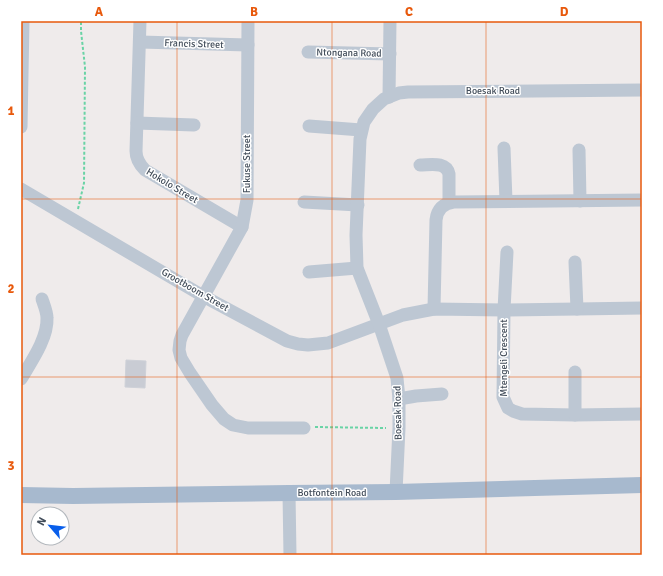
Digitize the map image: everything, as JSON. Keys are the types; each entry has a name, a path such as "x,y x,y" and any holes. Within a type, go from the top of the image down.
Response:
{"main road":[{"name":"Botfontein Road","path":"21,495 73,496 396,492 642,485"}],"street":[{"path":"21,127 23,21"},
{"name":"Hokolo Street","path":"140,21 136,155 139,164 145,170 242,227"},
{"name":"Fukuse Street","path":"248,21 247,200 242,227 182,335 179,350 181,358 212,405 224,419 233,425 248,428 304,428"},
{"name":"Ntongana Road","path":"389,97 390,21"},
{"name":"Francis Street","path":"140,42 248,45"},
{"name":"Ntongana Road","path":"308,52 390,54"},
{"name":"Boesak Road","path":"396,492 400,428 397,378 379,324 357,268 356,235 360,139 361,130 368,115 378,104 389,97 399,93 408,92 642,90"},
{"path":"137,123 194,126"},
{"path":"309,126 361,130"},
{"path":"504,148 506,201"},
{"path":"579,150 580,200"},
{"path":"420,165 441,164 446,167 449,174 449,202"},
{"name":"Grootboom Street","path":"21,189 203,296 287,341 308,345 328,343 379,324"},
{"path":"434,309 437,215 442,206 449,202 642,200"},
{"path":"304,202 358,205"},
{"path":"504,310 507,252"},
{"path":"575,262 577,309"},
{"path":"309,272 357,268"},
{"path":"21,379 39,348 47,325 47,317 42,299"},
{"path":"379,324 403,315 434,309 504,310 642,308"},
{"name":"Mtengeli Crescent","path":"504,310 503,397 508,408 522,414 642,414"},
{"path":"574,415 575,372"},
{"path":"399,399 442,394"},
{"path":"289,493 290,555"}],"path":[{"path":"74,220 84,183 85,67 81,21"},
{"path":"304,428 400,428"}],"building":[{"path":"126,360 146,361 145,388 125,387"}]}
